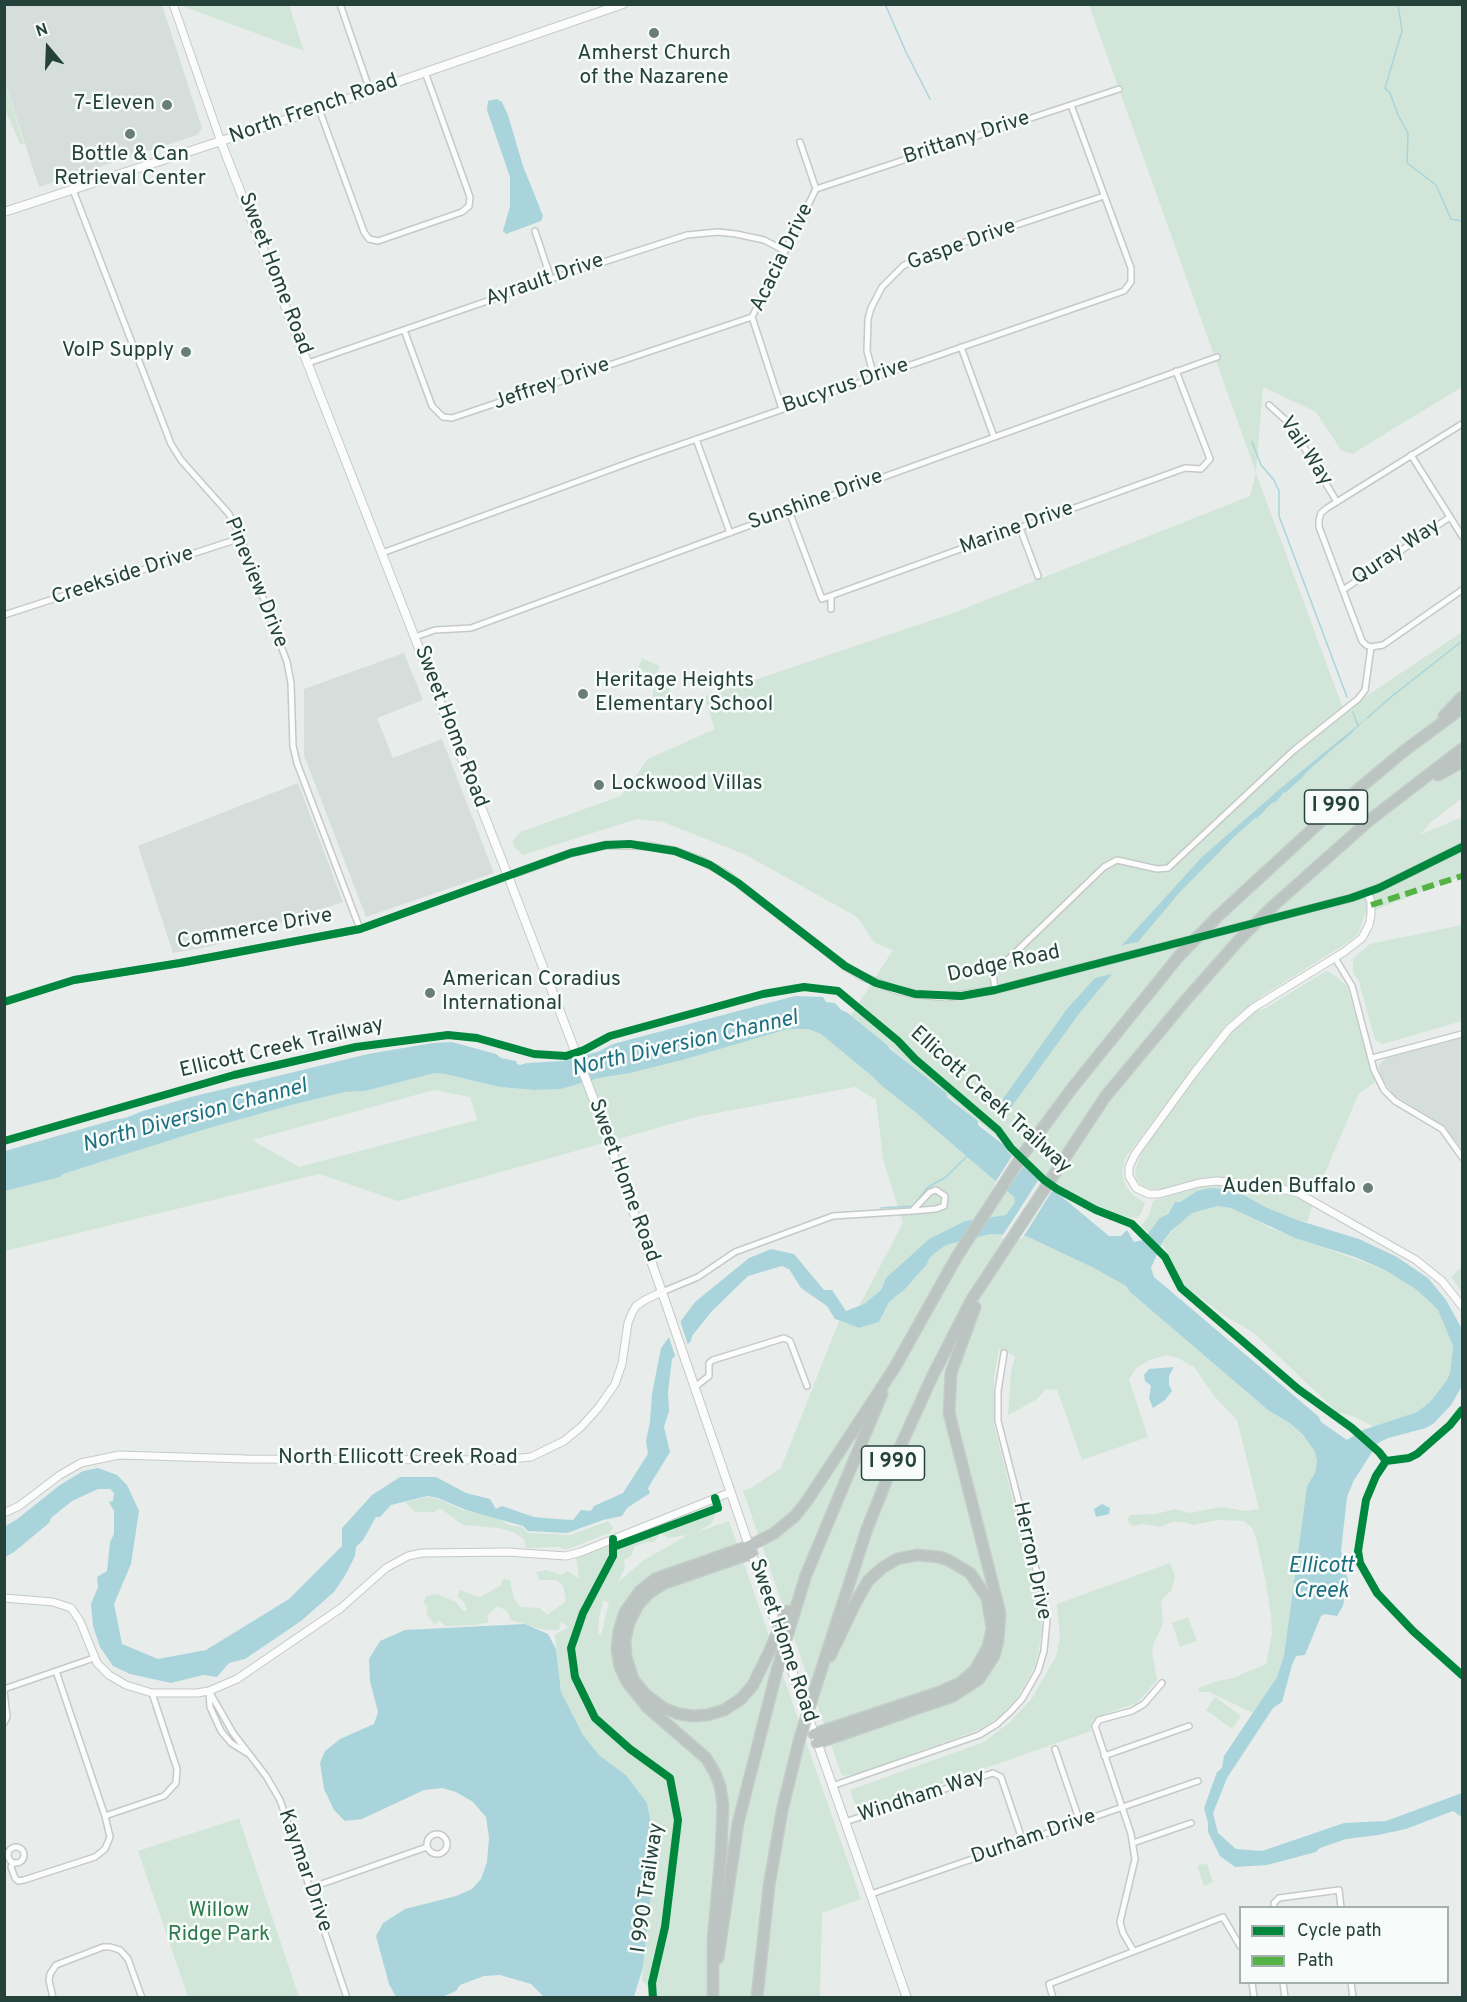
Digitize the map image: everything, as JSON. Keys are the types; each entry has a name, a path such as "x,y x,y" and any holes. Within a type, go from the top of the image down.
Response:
{"highway":[{"path":"1430,731 1462,697"},
{"name":"I 990","path":"713,1996 738,1823 790,1615 895,1367 945,1277 1031,1143 1072,1087 1179,956 1218,916 1330,813 1404,751 1462,708"},
{"name":"I 990","path":"757,1998 769,1886 782,1811 814,1689 867,1530 896,1456 932,1377 972,1299 1106,1097 1239,940 1273,906 1371,819 1462,749"},
{"path":"1414,788 1462,762"},
{"path":"816,1738 953,1696 979,1679 994,1656 999,1641 1000,1612 953,1433 948,1394 951,1373 960,1345 987,1277"},
{"path":"790,1615 753,1685 741,1699 724,1710 700,1716 679,1714 654,1703 633,1679 626,1657 625,1640 629,1623 638,1605 649,1593 665,1583 750,1550 783,1527 807,1501 895,1367"},
{"path":"713,1996 713,1940 723,1805 720,1786 706,1758 639,1699 627,1682 620,1667 617,1649 618,1631 629,1604 647,1585 668,1573 750,1550"},
{"path":"814,1689 862,1590 875,1573 889,1563 906,1556 939,1557 964,1568 981,1587 989,1606 992,1628 984,1656 968,1676 960,1683 940,1692 816,1738"}],"main road":[{"name":"North French Road","path":"4,212 221,142 604,8 623,4"},
{"name":"Sweet Home Road","path":"221,142 595,1103 907,1998"}],"street":[{"name":"Sweet Home Road","path":"173,4 221,142"},
{"path":"340,4 370,91"},
{"path":"319,109 366,236 378,241 466,210 470,202 425,72"},
{"name":"Brittany Drive","path":"816,189 1119,89"},
{"name":"Bucyrus Drive","path":"382,554 696,439 1120,294 1128,288 1132,277 1131,268 1071,105"},
{"name":"Acacia Drive","path":"782,409 752,317 816,189 800,142"},
{"name":"Pineview Drive","path":"73,190 171,444 181,460 229,514 241,538 287,662 291,683 293,746 297,763 360,929"},
{"name":"Gaspe Drive","path":"874,377 867,351 868,319 882,287 903,266 917,258 1104,196"},
{"path":"535,231 550,279"},
{"name":"Ayrault Drive","path":"308,363 672,239 718,232 764,240 785,251"},
{"name":"Jeffrey Drive","path":"404,330 432,406 443,417 452,418 752,317"},
{"path":"961,347 994,437"},
{"name":"Sunshine Drive","path":"414,638 435,630 471,628 1217,357"},
{"name":"Marine Drive","path":"831,596 1185,468 1201,469 1209,459 1176,371"},
{"name":"Vail Way","path":"1269,405 1290,424 1337,502"},
{"path":"1462,424 1337,502 1321,513 1319,520 1319,527 1362,640 1371,647 1383,645 1462,590"},
{"path":"696,439 730,533"},
{"path":"1411,455 1462,536"},
{"path":"789,511 822,599 831,596 831,609"},
{"name":"Quray Way","path":"1343,590 1450,517"},
{"path":"1020,528 1038,576"},
{"name":"Creekside Drive","path":"4,615 241,538"},
{"path":"994,990 993,974 1104,867 1117,860 1157,869 1168,868 1293,751 1358,699 1365,690 1371,647"},
{"name":"Dodge Road","path":"508,876 589,848 630,844 666,849 700,860 726,874 845,966 876,984 933,996 960,996 994,990 1310,909 1367,892 1462,847"},
{"name":"Commerce Drive","path":"4,1002 74,980 180,963 360,929 508,876"},
{"path":"1367,892 1372,912 1367,929 1359,941 1253,1008 1229,1029 1200,1064 1135,1154 1129,1167 1130,1179 1138,1189 1152,1194 1199,1183 1223,1181 1269,1186 1303,1195 1416,1260 1447,1286 1462,1306"},
{"path":"1335,958 1352,986 1378,1079 1386,1093 1395,1101 1442,1129 1462,1156"},
{"path":"1372,1058 1462,1034"},
{"name":"North Ellicott Creek Road","path":"4,1513 19,1506 60,1474 81,1463 119,1455 246,1459 502,1460 531,1458 564,1441 598,1407 615,1384 628,1323 636,1306 645,1300 698,1277 735,1252 833,1216 912,1211 942,1208 946,1203 945,1196 940,1191 933,1191 912,1211"},
{"path":"695,1387 709,1376 709,1363 713,1360 784,1338 790,1341 807,1386"},
{"name":"Herron Drive","path":"832,1786 968,1740 985,1732 1010,1712 1027,1691 1038,1671 1044,1651 1047,1619 998,1420 998,1391 1004,1353"},
{"path":"4,1598 53,1602 71,1608 80,1622 94,1658 103,1670 116,1680 152,1693 182,1694 209,1691 237,1679 290,1644 341,1608 386,1568 408,1556 422,1553 496,1552 566,1556 731,1492"},
{"path":"4,1723 7,1717 4,1690 94,1658"},
{"path":"13,1863 15,1878 20,1881 95,1857 105,1849 110,1837 56,1671"},
{"path":"1133,1950 1123,1933 1120,1922 1135,1859 1133,1843 1096,1731 1096,1723 1105,1718 1132,1711 1144,1704 1162,1683"},
{"name":"Kaymar Drive","path":"209,1691 210,1707 224,1736 246,1753"},
{"name":"Kaymar Drive","path":"209,1691 246,1753 266,1776 280,1800 347,1998"},
{"path":"105,1816 164,1796 176,1783 177,1769 152,1693"},
{"path":"1104,1756 1189,1726"},
{"path":"1054,1749 1080,1822"},
{"name":"Windham Way","path":"845,1822 993,1773 1001,1777 1023,1842"},
{"name":"Durham Drive","path":"871,1894 1198,1781"},
{"path":"1133,1843 1191,1822"},
{"path":"310,1888 427,1847"},
{"path":"1274,1906 1279,1898 1339,1890 1341,1906"},
{"path":"1053,1998 1049,1984 1223,1917 1239,1944"},
{"path":"53,1998 49,1980 56,1965 103,1947 110,1947 120,1950 128,1959 142,1998"}],"shaded area":[{"path":"4,5 162,5 202,128 197,135 39,187 5,86"},
{"path":"404,653 423,700 377,718 393,758 442,739 494,873 366,917 304,755 304,689"},
{"path":"298,783 343,902 212,946 173,953 138,846"},
{"path":"1462,1038 1462,1149 1444,1126 1394,1095 1382,1078 1378,1066 1386,1058"}],"green space":[{"path":"289,5 304,51 182,6"},
{"path":"1089,5 1462,5 1462,387 1352,454 1341,450 1316,412 1263,387 1256,473"},
{"path":"5,84 24,144 20,144 5,109"},
{"path":"1256,473 1344,711 1462,632 1462,798 1430,823 1420,835 1462,817 1462,876 1365,914 1359,932 1350,941 1262,996 1225,1026 1125,1158 1122,1174 1126,1186 1133,1195 1145,1203 1141,1214 1136,1218 1097,1209 1058,1188 851,1015 893,950 875,943 857,917 746,855 663,822 637,819 523,855 512,842 520,832 621,796 648,759 715,729 704,697 953,613 1250,496"},
{"path":"642,658 660,666 656,676 638,669"},
{"path":"655,682 671,682 667,704 651,704"},
{"path":"1462,925 1462,1021 1383,1044 1375,1040 1359,982 1353,972 1353,958 1370,944"},
{"path":"1326,971 1347,986 1375,1082 1359,1094 1317,1192 1302,1184 1299,1190 1270,1183 1226,1178 1202,1180 1165,1189 1150,1189 1142,1186 1137,1180 1135,1171 1141,1153 1196,1076 1232,1032 1256,1011 1264,1009"},
{"path":"788,1029 808,1029 821,1034 955,1145 1014,1197 1015,1202 1006,1215 965,1221 929,1239 886,1278 881,1290 859,1306 903,1223 883,1159 876,1100 855,1087 696,1117 398,1201 319,1174 5,1251 4,1191 60,1177 63,1174 206,1129 291,1105 345,1092 365,1091 435,1073 500,1087 534,1090 561,1089 599,1078 630,1073","holes":["434,1090 470,1097 477,1120 299,1167 252,1140"]},
{"path":"1207,1185 1272,1189 1313,1203 1307,1222 1265,1207 1237,1191 1197,1191 1180,1202 1175,1202 1149,1233 1141,1226 1149,1215 1153,1201"},
{"path":"1218,1206 1231,1208 1270,1228 1385,1270 1427,1299 1438,1310 1453,1346 1450,1373 1430,1402 1417,1412 1374,1427 1353,1416 1337,1412 1253,1332 1223,1315 1184,1285 1162,1243 1182,1220 1192,1213"},
{"path":"990,1234 1026,1236 1126,1286 1130,1292 1268,1410 1291,1424 1309,1442 1317,1460 1315,1473 1307,1486 1284,1655 1277,1677 1253,1713 1209,1692 1198,1692 1199,1688 1233,1678 1266,1664 1272,1634 1271,1615 1265,1578 1252,1528 1244,1521 1218,1520 1193,1525 1172,1522 1161,1527 1129,1524 1130,1515 1156,1514 1175,1509 1189,1513 1222,1507 1246,1511 1259,1509 1237,1420 1215,1397 1194,1367 1178,1358 1166,1355 1136,1368 1129,1380 1148,1437 1082,1460 1057,1390 1046,1389 1036,1400 1008,1415 1011,1372 1015,1356 999,1349 994,1377 994,1426 1041,1608 1042,1630 1034,1668 1017,1698 1000,1716 981,1729 857,1774 842,1776 743,1491 781,1468 839,1321 859,1328 879,1322 889,1302 905,1289 927,1264 930,1257 946,1245"},
{"path":"1462,1266 1462,1292 1451,1277"},
{"path":"427,1497 438,1499 463,1510 498,1518 508,1525 522,1527 528,1533 571,1535 608,1521 613,1527 610,1533 565,1550 559,1547 526,1548 524,1539 513,1532 498,1528 463,1525 440,1508 434,1512 415,1512 405,1502"},
{"path":"713,1508 716,1512 712,1523 697,1532 729,1521 861,1899 822,1913 820,1997 648,1997 648,1987 642,1980 656,1848 647,1803 626,1775 600,1756 583,1735 561,1692 555,1635 568,1627 561,1621 559,1630 544,1630 511,1620 507,1611 498,1606 487,1616 489,1622 476,1625 445,1626 439,1620 435,1625 426,1614 428,1606 423,1603 426,1596 437,1594 456,1602 464,1612 467,1609 457,1596 460,1590 480,1597 500,1586 503,1579 510,1580 513,1596 520,1607 540,1608 547,1615 566,1601 563,1586 557,1580 539,1580 536,1572 546,1570 562,1575 568,1571 579,1579 576,1558 636,1536 636,1540 657,1532 659,1536 654,1542 635,1546 631,1556 624,1560 625,1567 618,1582 644,1560 688,1535 668,1538 662,1534 662,1526","holes":["603,1601 609,1602 601,1636 598,1633 599,1618"]},
{"path":"1170,1563 1175,1576 1172,1589 1161,1601 1163,1624 1152,1652 1157,1680 1137,1703 1097,1717 1091,1722 1091,1731 858,1813 850,1790 984,1742 1010,1722 1033,1697 1056,1656 1060,1637 1057,1604"},
{"path":"1188,1617 1197,1641 1180,1647 1172,1623"},
{"path":"1215,1697 1241,1716 1232,1729 1206,1710"},
{"name":"Willow Ridge Park","path":"239,1818 299,1997 188,1997 138,1851"},
{"path":"1207,1863 1213,1882 1204,1886 1197,1866"}],"water":[{"path":"497,99 502,102 508,115 523,166 543,216 541,221 506,234 503,231 510,206 510,177 487,110 488,101"},
{"path":"1375,711 1234,837 1179,893 1138,942 1122,945 1202,857"},
{"path":"1112,974 1078,1015 1007,1113 1000,1114 995,1110 1067,1009 1095,978"},
{"name":"Ellicott Creek","path":"795,996 823,997 826,1002 835,1003 841,1010 848,1013 945,1092 948,1098 978,1121 978,1125 1005,1146 1008,1152 1109,1236 1121,1236 1127,1230 1134,1242 1143,1240 1160,1218 1168,1214 1175,1202 1180,1202 1197,1191 1211,1188 1237,1191 1265,1207 1297,1220 1359,1239 1397,1257 1428,1278 1446,1300 1462,1329 1462,1386 1451,1405 1434,1423 1426,1428 1378,1443 1354,1480 1347,1497 1341,1551 1348,1581 1343,1606 1337,1616 1325,1614 1321,1616 1305,1655 1296,1656 1282,1702 1273,1708 1227,1778 1213,1813 1218,1833 1236,1849 1262,1851 1344,1823 1386,1821 1462,1793 1462,1817 1453,1811 1406,1829 1346,1839 1320,1848 1316,1852 1267,1865 1235,1867 1220,1856 1208,1832 1204,1808 1217,1772 1222,1768 1224,1756 1277,1677 1284,1655 1307,1486 1315,1473 1317,1460 1314,1450 1291,1424 1268,1410 1130,1292 1126,1286 1026,1236 990,1234 946,1245 930,1257 927,1264 905,1289 889,1302 879,1322 859,1328 835,1319 827,1306 801,1288 789,1269 782,1266 748,1276 712,1311 692,1336 691,1341 672,1359 668,1392 669,1411 664,1427 670,1452 648,1488 650,1493 627,1508 622,1516 567,1533 528,1531 523,1526 427,1496 391,1505 380,1517 376,1517 363,1540 356,1547 355,1556 334,1592 301,1621 245,1659 229,1663 217,1677 203,1675 171,1683 130,1674 113,1666 100,1647 93,1626 91,1604 98,1587 97,1577 107,1571 110,1542 114,1534 114,1511 109,1502 113,1501 114,1493 110,1489 98,1489 72,1501 51,1518 49,1523 5,1557 5,1526 60,1485 83,1471 98,1468 117,1475 127,1485 139,1511 131,1564 114,1604 122,1644 158,1659 206,1650 289,1599 342,1546 342,1528 372,1495 400,1477 436,1477 466,1493 490,1499 496,1509 502,1506 534,1517 556,1519 573,1520 581,1510 591,1511 594,1506 623,1493 648,1454 646,1441 661,1348 695,1302 749,1258 771,1249 794,1254 824,1290 832,1290 846,1311 864,1304 881,1290 886,1278 929,1239 965,1221 1006,1215 1015,1202 1014,1197 914,1111 821,1034 808,1029 788,1029 682,1060 599,1078 561,1089 534,1090 500,1087 435,1073 365,1091 345,1092 291,1105 206,1129 63,1174 60,1177 5,1191 5,1151 191,1097 368,1054 452,1042 496,1054 501,1058 516,1061 520,1065 563,1061 597,1052 613,1044","holes":["1218,1206 1231,1208 1295,1238 1355,1257 1385,1270 1427,1299 1438,1310 1453,1346 1450,1373 1430,1402 1417,1412 1363,1430 1347,1440 1321,1422 1319,1417 1154,1277 1151,1268 1162,1243 1171,1231 1192,1213"]},
{"path":"1174,1367 1169,1376 1172,1391 1165,1400 1153,1408 1149,1398 1151,1386 1145,1381 1144,1375 1149,1369"},
{"path":"1102,1504 1110,1508 1109,1514 1096,1517 1094,1509"},
{"path":"525,1624 548,1634 556,1649 561,1692 583,1735 600,1756 626,1775 647,1803 656,1848 643,1967 634,1997 544,1997 531,1984 500,1975 484,1976 460,1985 456,1991 442,1997 396,1997 389,1984 376,1936 383,1923 405,1909 456,1896 472,1889 481,1879 487,1862 489,1838 486,1817 473,1802 456,1792 442,1788 424,1790 362,1819 345,1821 334,1810 324,1789 320,1763 325,1751 340,1739 374,1724 378,1712 370,1681 369,1659 380,1641 405,1630"}],"pier":[{"path":"1014,1153 1026,1163 1005,1193 994,1184"},
{"path":"1041,1176 1054,1188 1022,1239 1001,1238"},
{"path":"680,1320 689,1348 676,1359 668,1334"}],"waterway":[{"path":"885,4 930,99"},
{"path":"1398,4 1402,31 1385,88 1390,93 1408,133 1407,163 1436,185 1451,219 1462,221"},
{"path":"1252,442 1261,465 1274,480 1279,491 1279,516 1347,697"},
{"path":"1367,718 1462,641"},
{"path":"1353,712 1358,726"},
{"path":"1338,744 1353,731"},
{"path":"1285,792 1304,775"},
{"path":"1274,802 1281,795"},
{"path":"1256,818 1265,809"},
{"path":"881,1208 913,1206 928,1187 946,1177 967,1156"}],"marked path":[{"path":"1371,905 1462,876"}],"cycle path":[{"path":"4,1002 74,980 180,963 360,929 571,853 606,845 630,844 675,851 710,865 738,883 845,966 876,983 915,994 961,996 995,990 1351,898 1379,888 1462,847"},
{"name":"Ellicott Creek Trailway","path":"4,1141 234,1075 356,1047 448,1035 477,1038 534,1054 566,1056 584,1050 610,1036 763,994 804,987 838,991 998,1130 1011,1148 1044,1180 1096,1210 1132,1224 1165,1257 1181,1288 1298,1389 1352,1428 1379,1452 1386,1461 1376,1476 1366,1500 1358,1551 1360,1563 1377,1593 1413,1631 1462,1675"},
{"path":"1386,1461 1409,1458 1417,1454 1450,1425 1462,1410"},
{"path":"613,1547 718,1508 715,1498"},
{"name":"I 990 Trailway","path":"613,1539 613,1556 583,1613 571,1648 575,1677 595,1718 630,1749 670,1778 678,1820 665,1927 652,1983 653,1998"}],"place":[{"name":"Amherst Church of the Nazarene","path":"654,33"},
{"name":"7-Eleven","path":"167,105"},
{"name":"Bottle & Can Retrieval Center","path":"130,134"},
{"name":"VoIP Supply","path":"186,352"},
{"name":"Heritage Heights Elementary School","path":"583,694"},
{"name":"Lockwood Villas","path":"599,785"},
{"name":"American Coradius International","path":"430,993"},
{"name":"Auden Buffalo","path":"1368,1188"}],"water label":[{"name":"North Diversion Channel","path":"685,1045"},
{"name":"North Diversion Channel","path":"195,1117"}]}
